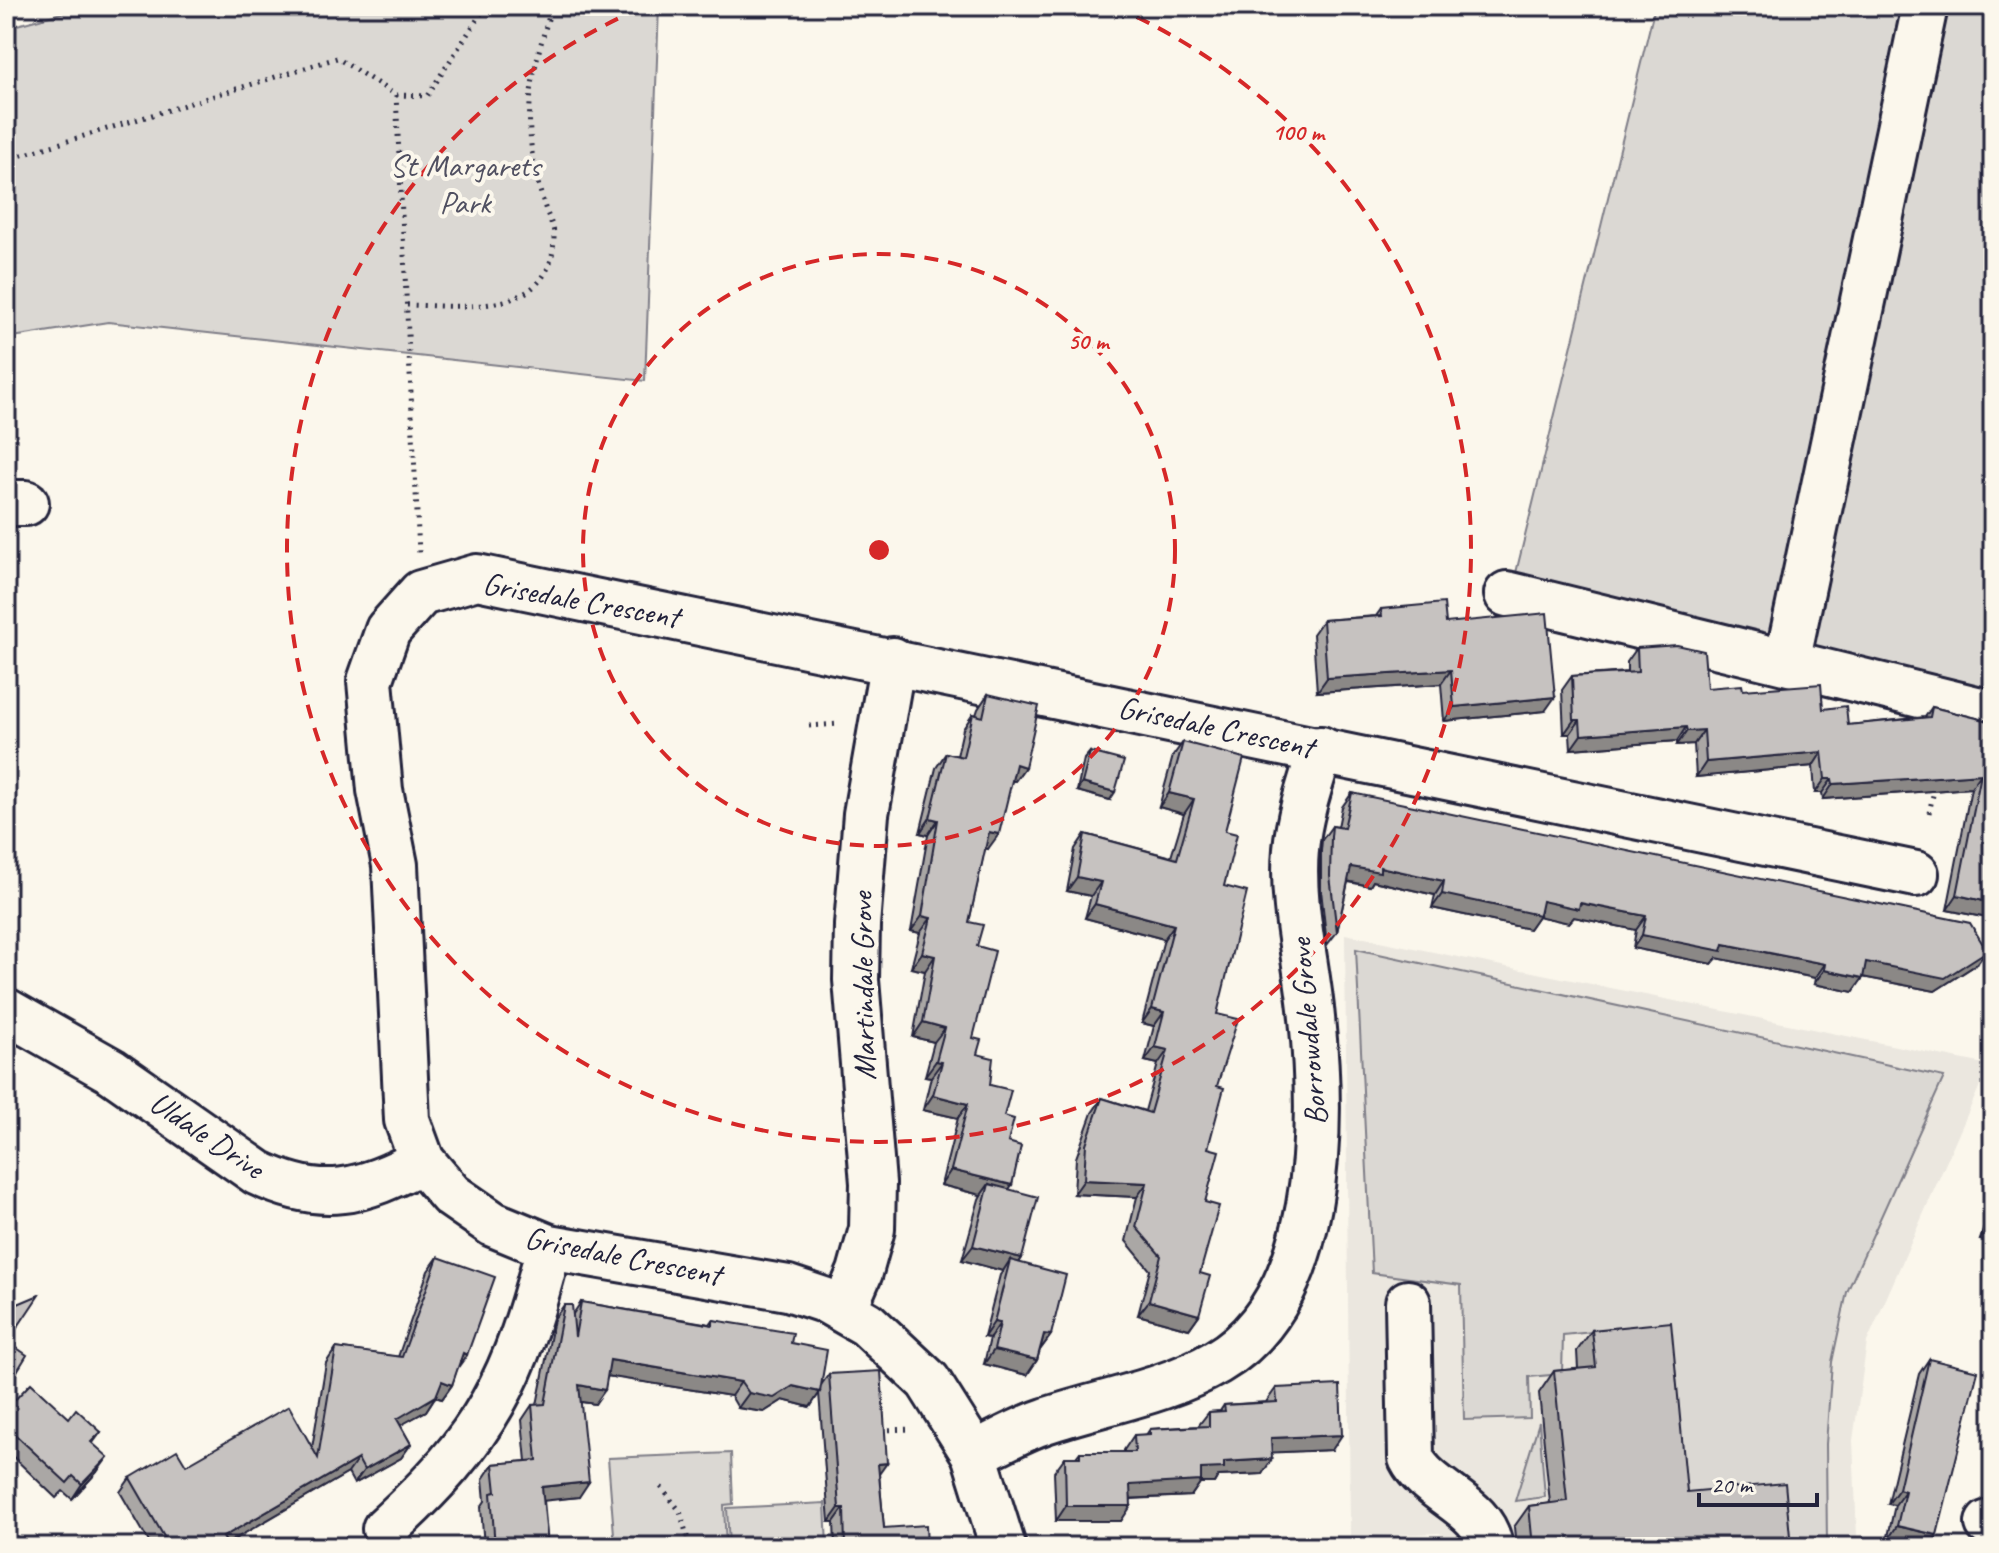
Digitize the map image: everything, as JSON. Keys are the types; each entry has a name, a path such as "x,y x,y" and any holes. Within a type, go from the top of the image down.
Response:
{"street":[{"path":"1787,662 1925,6"},
{"name":"Grisedale Crescent","path":"1003,1547 974,1454 928,1381 910,1361 844,1309 808,1294 767,1283 549,1247 521,1238 466,1207 422,1161 407,1120 395,865 380,790 370,681 388,630 421,593 477,577 893,660 1916,874"},
{"path":"1507,594 1993,713"},
{"name":"Martindale Grove","path":"844,1309 860,1272 872,1229 873,1183 857,1006 857,925 871,775 893,660"},
{"name":"Borrowdale Grove","path":"974,1454 1042,1422 1149,1389 1217,1362 1247,1341 1279,1298 1295,1266 1307,1211 1317,1139 1316,1061 1297,912 1296,849 1321,749"},
{"name":"Uldale Drive","path":"6,1011 112,1071 258,1173 277,1181 302,1189 341,1192 375,1185 422,1161"},
{"path":"385,1529 432,1487 490,1412 519,1350 549,1247"},
{"path":"1408,1303 1411,1458 1425,1477 1483,1525 1490,1547"}],"path":[{"path":"6,160 337,58 396,95 427,96 486,6"},
{"path":"407,305 493,306 527,294 547,267 554,232 543,204 530,133 530,75 552,6"},
{"path":"396,95 419,566"},
{"path":"809,726 845,724"},
{"path":"1929,813 1936,781"},
{"path":"661,1487 680,1511 690,1547"}],"shaded area":[{"path":"1345,934 1989,1065 1867,1342 1853,1440 1857,1537 1889,1547 1462,1547 1461,1542 1439,1533 1350,1537"}],"green space":[{"name":"St Margarets Park","path":"87,6 659,6 645,381 108,322 6,338 6,28"},
{"path":"1655,6 1993,6 1993,701 1513,585"},
{"path":"1356,949 1944,1077 1847,1292 1832,1362 1826,1444 1827,1547 1774,1547 1682,1507 1653,1326 1563,1335 1562,1374 1529,1377 1530,1418 1464,1420 1461,1285 1372,1273"},
{"path":"1539,1422 1545,1497 1515,1501"},
{"path":"731,1453 733,1504 724,1505 726,1547 615,1547 608,1458"},
{"path":"825,1503 827,1547 729,1547 727,1508"}],"building":[{"path":"1444,603 1446,623 1547,613 1555,697 1454,707 1451,670 1327,678 1323,620 1382,616 1381,609"},
{"path":"1677,645 1704,651 1707,688 1742,685 1743,690 1821,684 1823,709 1846,706 1848,725 1930,717 1932,707 1993,722 1993,903 1957,895 1981,774 1833,784 1832,779 1825,779 1822,752 1706,762 1704,730 1687,731 1686,727 1581,735 1580,720 1574,720 1572,676 1638,672 1637,648"},
{"path":"988,694 1039,706 1025,767 1016,764 999,834 989,832 969,922 983,925 977,946 995,951 973,1038 981,1040 977,1054 993,1058 990,1085 1011,1090 1004,1116 1014,1119 1008,1142 1021,1146 1012,1185 951,1170 968,1104 933,1095 942,1062 936,1061 945,1028 923,1022 935,956 922,953 931,918 922,916 938,820 930,818 946,753 963,757 973,714 983,717"},
{"path":"1183,742 1244,758 1225,831 1237,834 1224,886 1247,892 1217,1014 1238,1019 1217,1086 1224,1088 1208,1148 1219,1151 1205,1202 1219,1206 1200,1273 1210,1276 1199,1315 1149,1301 1161,1256 1136,1227 1147,1183 1084,1180 1086,1144 1102,1098 1150,1113 1168,1050 1155,1047 1164,1012 1152,1009 1174,925 1095,904 1101,882 1077,877 1085,834 1177,859 1194,799 1169,793"},
{"path":"1090,752 1124,761 1115,792 1082,783"},
{"path":"1352,793 1970,923 1987,951 1945,978 1866,962 1863,978 1824,970 1825,964 1724,944 1722,951 1642,935 1646,916 1580,903 1579,909 1542,901 1539,915 1442,894 1444,881 1380,867 1380,872 1351,867 1337,932 1330,876 1332,826 1344,828"},
{"path":"989,1184 1038,1197 1022,1258 973,1246"},
{"path":"438,1257 495,1277 467,1355 463,1353 452,1385 442,1381 436,1396 397,1419 411,1444 364,1470 358,1459 223,1537 229,1547 170,1547 130,1478 177,1450 186,1465 289,1406 318,1458 336,1348 402,1357"},
{"path":"1010,1260 1066,1275 1051,1335 1044,1334 1037,1360 994,1350 1000,1323 994,1322"},
{"path":"39,1295 11,1337 14,1339 11,1344 27,1355 8,1386 6,1309"},
{"path":"581,1302 713,1325 713,1320 793,1333 791,1343 827,1350 820,1392 793,1386 774,1398 749,1393 741,1382 610,1360 605,1390 579,1385 589,1482 542,1487 548,1547 495,1547 491,1493 496,1492 493,1464 537,1460 532,1405 545,1404 564,1305 572,1305 575,1337"},
{"path":"1671,1322 1687,1492 1785,1483 1791,1547 1533,1547 1529,1506 1567,1501 1554,1371 1596,1367 1592,1330"},
{"path":"1929,1359 1978,1371 1937,1535 1897,1526 1905,1491 1899,1489"},
{"path":"881,1371 887,1463 878,1464 884,1528 926,1525 927,1547 845,1547 844,1508 839,1508 829,1374"},
{"path":"31,1383 69,1418 76,1409 101,1432 91,1442 108,1457 82,1484 73,1476 67,1483 6,1426 6,1409"},
{"path":"1340,1385 1342,1435 1271,1438 1272,1459 1224,1462 1224,1468 1201,1469 1201,1481 1130,1485 1131,1506 1066,1506 1065,1457 1080,1457 1080,1452 1135,1452 1134,1435 1150,1434 1150,1429 1209,1426 1209,1412 1225,1411 1224,1405 1277,1402 1276,1388"}]}
